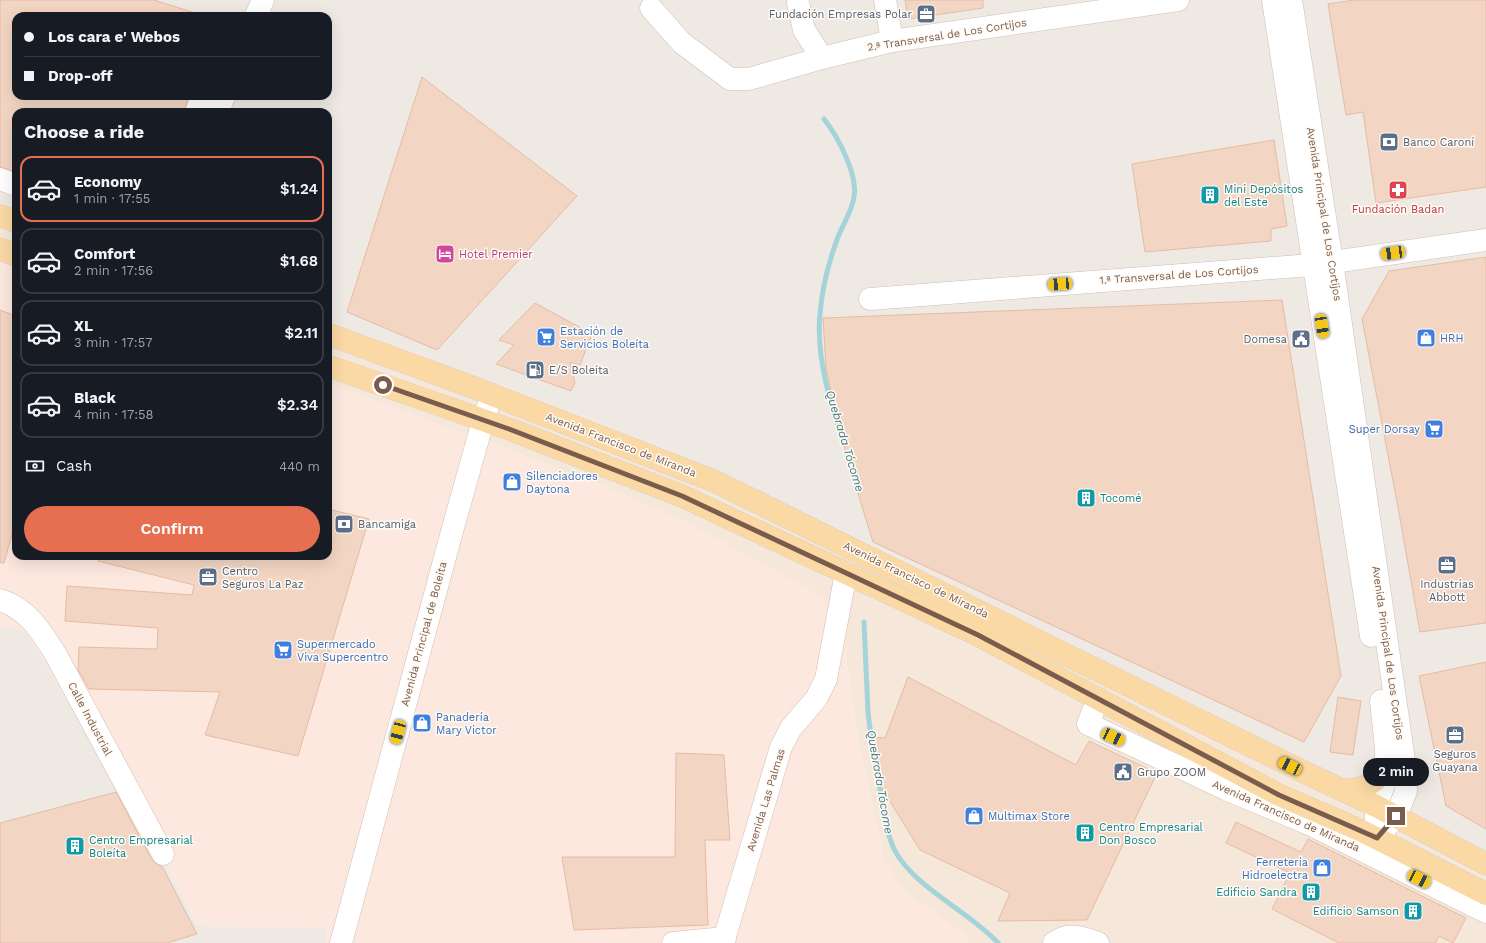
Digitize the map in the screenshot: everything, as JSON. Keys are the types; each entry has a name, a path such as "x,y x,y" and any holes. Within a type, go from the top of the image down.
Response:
{"main road":[{"path":"0,216 12,220"},
{"path":"0,249 12,254"},
{"name":"Avenida Francisco de Miranda","path":"332,335 492,395 714,481 1376,806 1486,864"},
{"name":"Avenida Francisco de Miranda","path":"332,367 509,429 682,496 978,635 1098,699 1282,804 1317,819 1377,838 1486,894"},
{"path":"1343,790 1360,789 1370,785 1379,779 1386,770"}],"street":[{"path":"258,12 263,0"},
{"path":"885,0 892,42"},
{"name":"2.ª Transversal de Los Cortijos","path":"651,8 682,43 730,78 749,80 822,58 892,42 1178,0"},
{"name":"Avenida Principal de Los Cortijos","path":"1273,0 1322,263 1404,760 1406,791 1396,816 1377,838"},
{"name":"Avenida Principal de Los Cortijos","path":"1291,0 1322,263 1382,710 1386,770 1384,784 1376,806 1377,838"},
{"path":"798,3 804,30 822,58"},
{"path":"0,179 12,184"},
{"name":"1.ª Transversal de Los Cortijos","path":"870,298 1322,263 1486,240"},
{"name":"Avenida Principal de Boleíta","path":"341,943 483,421 492,395"},
{"name":"Avenida Las Palmas","path":"724,940 781,747 791,728 816,699 826,679 846,573"},
{"name":"Calle Industrial","path":"0,600 22,610 38,628 56,655 163,854"},
{"name":"Avenida Francisco de Miranda","path":"1317,819 1405,872 1486,912"},
{"path":"1377,838 1405,872"},
{"path":"1054,943 1069,936 1080,936 1098,943"},
{"path":"673,943 724,940"}],"shaded area":[{"path":"0,0 1486,0 1486,856 1225,725 969,590 748,487 644,440 582,415 448,364 332,323 332,108 12,108 12,210 0,205"},
{"path":"0,205 12,210 12,268 0,263"},
{"path":"0,263 12,268 12,560 332,560 332,384 599,484 688,523 849,611 845,651 856,729 885,864 907,893 965,935 968,943 325,943 326,928 198,926 168,870 26,632 0,625"},
{"path":"332,323 448,364 582,415 644,440 748,487 969,590 1486,856 1486,943 968,943 964,935 907,893 885,864 856,729 845,651 849,611 599,484 332,384"},
{"path":"0,625 26,632 168,870 198,926 327,928 325,943 0,943"}],"building":[{"path":"0,0 154,0 192,12 12,12 12,100 188,100 185,108 12,108 12,171 0,167"},
{"name":"Fundación Empresas Polar","path":"905,0 983,0 983,8 908,19"},
{"path":"1354,0 1486,0 1486,187 1376,203 1363,112 1346,115 1328,4"},
{"name":"Hotel Premier","path":"422,77 577,196 437,350 347,312"},
{"name":"Mini Depósitos del Este","path":"1274,140 1287,226 1271,229 1271,241 1145,252 1132,164"},
{"path":"1486,257 1486,623 1420,632 1362,319 1389,271"},
{"name":"Tocomé","path":"1282,300 1341,676 1304,742 873,542 846,454 826,369 823,318"},
{"name":"Estación de Servicios Boleíta","path":"535,303 592,334 580,365 570,362 575,383 571,391 496,364 514,345 499,340"},
{"path":"0,310 12,314 12,534 4,563 0,563"},
{"path":"332,510 369,519 298,756 205,735 220,692 89,689 78,670 79,647 157,649 158,628 65,621 67,586 192,595 194,585 98,561 332,560"},
{"path":"1486,662 1486,829 1446,806 1419,676"},
{"name":"Multimax Store","path":"908,677 1076,765 1089,741 1157,773 1087,920 998,921 1010,893 920,850 878,782 871,737 885,738"},
{"path":"1338,697 1361,701 1353,755 1330,752"},
{"path":"676,753 724,755 730,840 705,840 708,925 574,930 562,857 675,857"},
{"path":"116,792 152,860 163,868 197,934 167,943 0,943 0,823"},
{"path":"1236,822 1301,852 1308,839 1466,918 1453,943 1439,936 1435,943 1339,943 1272,909 1290,873 1226,843"}],"waterway":[{"name":"Quebrada Tócome","path":"824,119 846,156 853,178 854,188 854,197 851,207 838,237 826,275 822,294 819,329 825,377 833,409 843,439"},
{"name":"Quebrada Tócome","path":"864,622 868,713 872,743"},
{"name":"Quebrada Tócome","path":"878,777 888,832 894,849 903,863 928,887 973,921 998,943"}],"place":[{"name":"Fundación Empresas Polar","path":"926,14"},
{"name":"Banco Caroní","path":"1389,142"},
{"name":"Fundación Badan","path":"1398,190"},
{"name":"Mini Depósitos del Este","path":"1210,195"},
{"name":"Hotel Premier","path":"445,254"},
{"name":"Estación de Servicios Boleíta","path":"546,337"},
{"name":"HRH","path":"1426,338"},
{"name":"Domesa","path":"1301,339"},
{"name":"E/S Boleíta","path":"535,370"},
{"name":"Super Dorsay","path":"1434,429"},
{"name":"Silenciadores Daytona","path":"512,482"},
{"name":"Tocomé","path":"1086,498"},
{"name":"Bancamiga","path":"344,524"},
{"name":"Industrias Abbott","path":"1447,565"},
{"name":"Centro Seguros La Paz","path":"208,577"},
{"name":"Supermercado Viva Supercentro","path":"283,650"},
{"name":"Panadería Mary Victor","path":"422,723"},
{"name":"Seguros Guayana","path":"1455,735"},
{"name":"Grupo ZOOM","path":"1123,772"},
{"name":"Multimax Store","path":"974,816"},
{"name":"Centro Empresarial Don Bosco","path":"1085,833"},
{"name":"Centro Empresarial Boleíta","path":"75,846"},
{"name":"Ferretería Hidroelectra","path":"1322,868"},
{"name":"Edificio Sandra","path":"1311,892"},
{"name":"Edificio Samson","path":"1413,911"}],"route":[{"path":"383,385 509,429 682,496 978,635 1279,795 1377,838 1396,816"}]}
